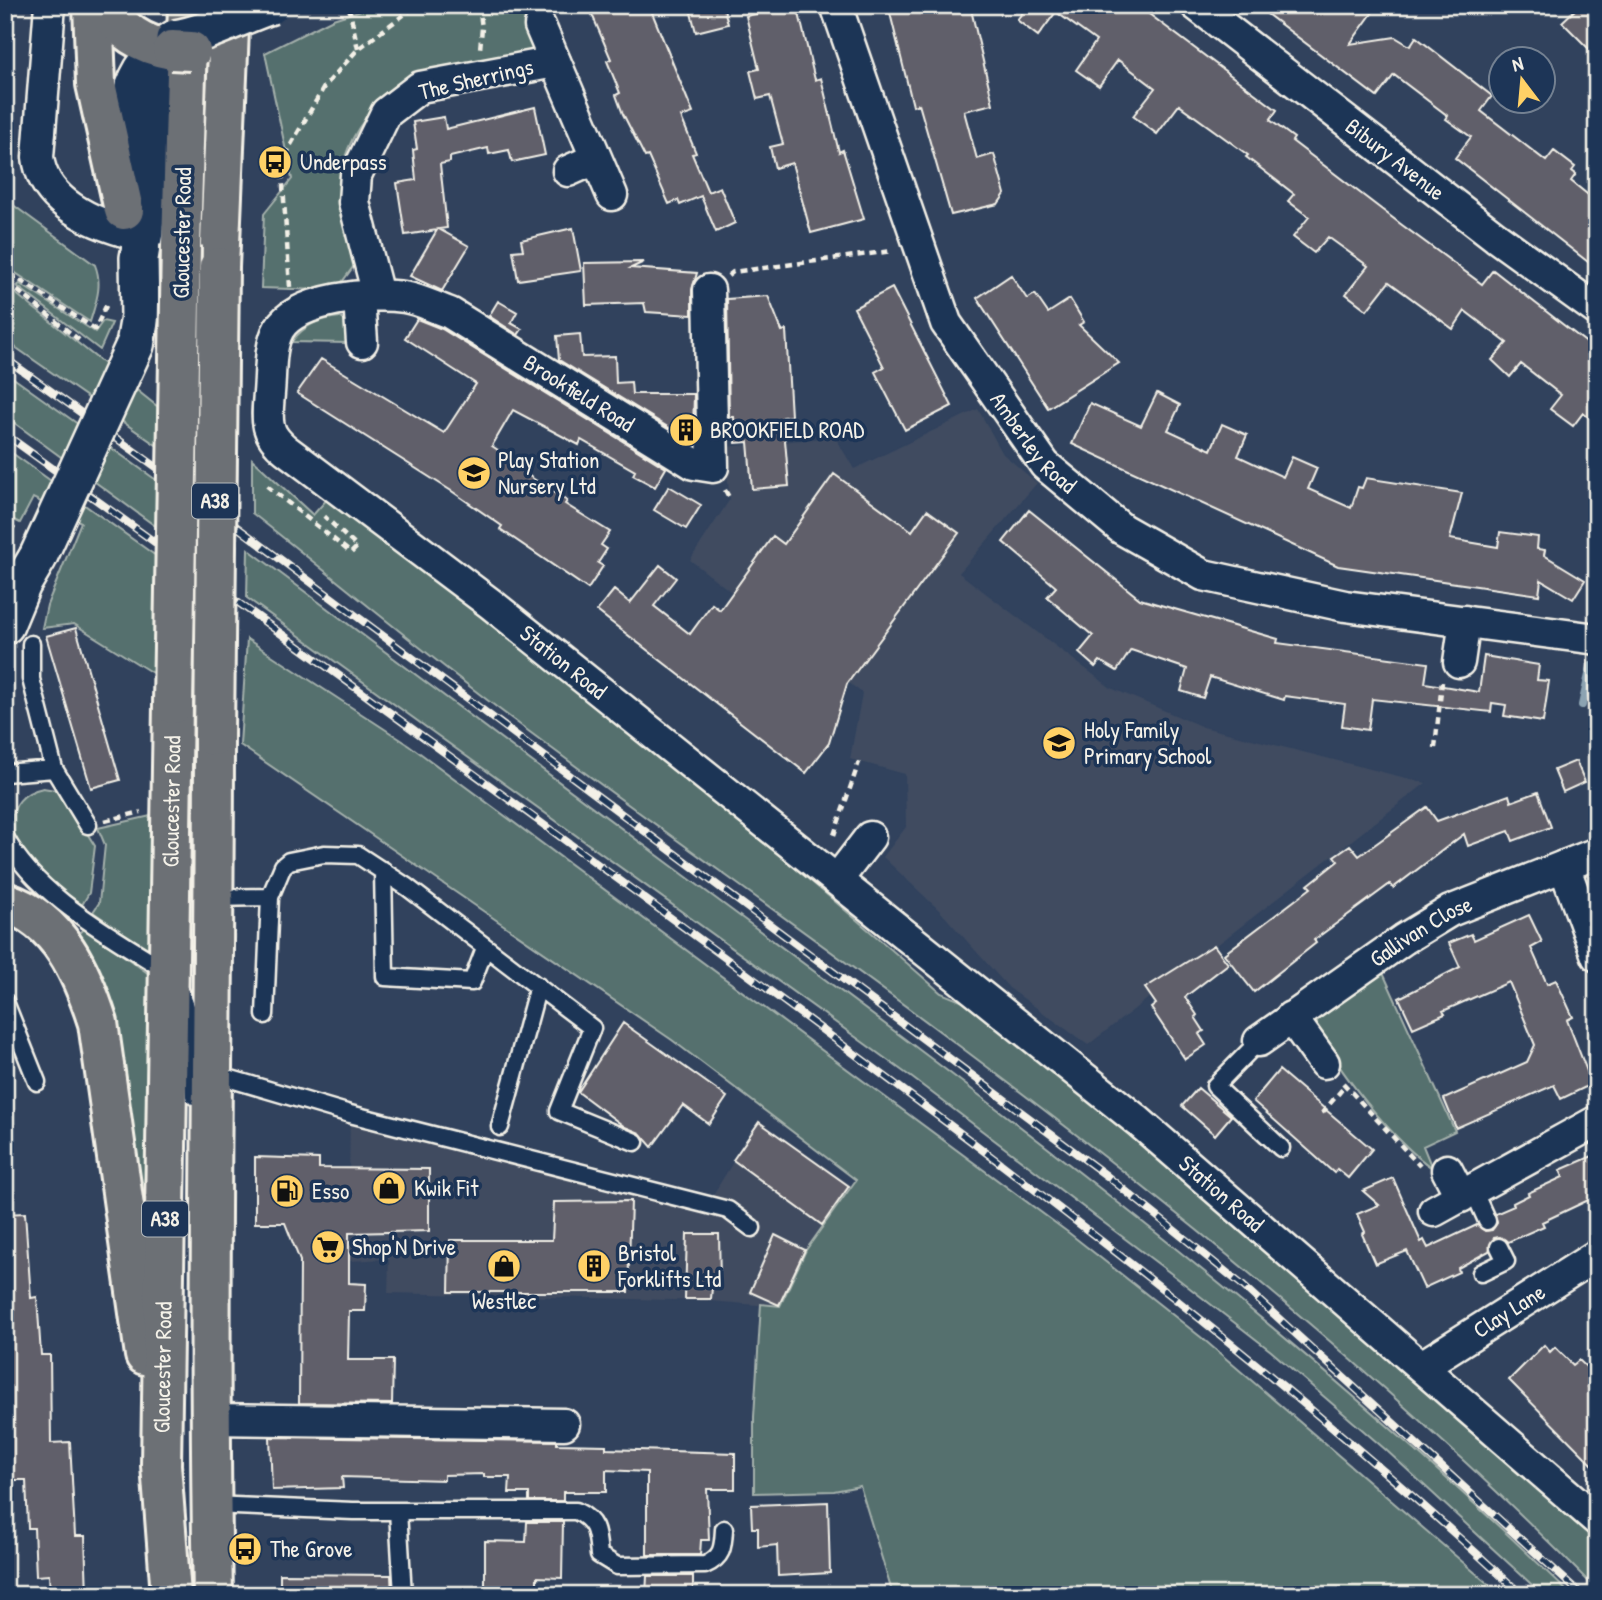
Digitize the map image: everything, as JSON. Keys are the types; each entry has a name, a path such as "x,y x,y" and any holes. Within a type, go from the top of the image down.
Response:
{"main road":[{"path":"93,5 96,84 126,210"},
{"path":"103,5 118,26 136,39 181,43"},
{"name":"Gloucester Road","path":"213,1595 210,1419 219,267 230,5"},
{"name":"Gloucester Road","path":"171,1595 161,1465 156,964 173,704 181,246 181,43"},
{"path":"5,902 19,907 57,937 82,973 98,1023 161,1465"}],"street":[{"path":"50,5 40,176 48,188 93,222 126,210"},
{"path":"18,635 22,580 135,345 142,288 126,210 127,108 144,66 221,23 271,5"},
{"name":"Amberley Road","path":"836,5 917,247 946,323 1045,465 1122,529 1203,575 1345,606 1597,639"},
{"name":"Bibury Avenue","path":"1196,5 1496,237 1597,310"},
{"name":"The Sherrings","path":"540,26 555,62 582,165 612,195"},
{"path":"73,206 126,210 144,232 148,153 157,113 181,43"},
{"name":"The Sherrings","path":"369,296 354,202 356,175 386,113 420,87 555,62"},
{"name":"Brookfield Road","path":"292,315 307,305 369,296 408,297 450,313 694,464 713,467 709,290"},
{"path":"362,342 369,296"},
{"name":"Station Road","path":"292,315 280,328 273,344 267,417 273,439 844,871 1139,1121 1597,1520"},
{"path":"1459,662 1465,621"},
{"path":"844,871 870,838"},
{"name":"Gallivan Close","path":"1259,1041 1450,911 1597,853"},
{"path":"1564,866 1597,956"},
{"path":"1291,1017 1324,1063"},
{"path":"1434,1211 1597,1121"},
{"path":"1447,1170 1467,1193"},
{"name":"Clay Lane","path":"1422,1366 1597,1255"},
{"path":"210,1419 565,1424"}],"lane":[{"path":"18,635 32,678 54,769 88,825"},
{"path":"5,773 54,769"},
{"path":"5,837 30,873 82,915 156,964 182,993 190,1018 197,1127 214,1156"},
{"path":"265,1015 270,897 283,866 301,858 324,854 358,855 383,870 592,1028 559,1111 635,1142"},
{"path":"383,870 385,977 472,982 485,948"},
{"path":"214,898 270,897"},
{"path":"500,1127 538,986"},
{"path":"5,1002 37,1082"},
{"path":"1259,1041 1215,1086 1281,1148"},
{"path":"214,1074 350,1114 728,1210 752,1228"},
{"path":"1467,1193 1487,1221"},
{"path":"1481,1273 1506,1261 1499,1247"},
{"path":"211,1505 353,1511 576,1511 596,1527 599,1555 617,1566 705,1566 716,1560 723,1550 724,1528"},
{"path":"398,1511 403,1595"}],"path":[{"path":"292,315 282,171 296,133 324,87 358,49 417,5"},
{"path":"470,76 482,38 479,5"},
{"path":"349,7 358,49"},
{"path":"709,290 733,272 917,247"},
{"path":"79,340 7,282 15,277 95,329 109,300"},
{"path":"267,486 351,553 357,547 321,513"},
{"path":"5,540 14,526"},
{"path":"844,871 828,843 836,832 859,762"},
{"path":"88,825 152,809"},
{"path":"1324,1063 1422,1167 1432,1172 1447,1170"},
{"path":"1322,1113 1345,1086"}],"shaded area":[{"name":"Holy Family Primary School","path":"978,409 1003,454 1037,483 959,573 1111,688 1203,727 1426,783 1088,1045 1009,988 940,911 883,857 906,827 905,774 850,759 862,693 690,560 730,499 724,447 835,437 854,469"},
{"path":"350,1107 711,1198 759,1120 852,1186 806,1250 780,1307 710,1301 388,1293 389,1259 348,1261"}],"green space":[{"path":"377,5 529,5 534,49 512,59 441,68 399,87 381,102 365,119 353,138 344,159 340,182 341,213 356,263 339,286 322,290 261,288 264,214 292,179 265,53 333,19"},
{"path":"5,199 95,265 99,287 90,322 14,272 5,278"},
{"path":"20,284 95,332 103,321 112,323 100,350 17,286"},
{"path":"5,285 163,411 162,449 5,340"},
{"path":"340,317 346,322 348,343 291,342 312,324"},
{"path":"5,372 159,482 158,528 5,416"},
{"path":"5,448 156,556 154,674 74,624 42,628 47,605 81,522 33,498 20,523 14,520 5,535"},
{"path":"252,459 313,515 328,498 484,619 715,802 941,993 971,1005 1307,1281 1597,1541 1597,1590 1446,1444 1207,1238 958,1045 503,712 252,513"},
{"path":"248,549 908,1041 1136,1217 1358,1400 1466,1496 1571,1595 1543,1595 1386,1450 1271,1351 1173,1275 911,1077 247,598"},
{"path":"247,639 409,745 1069,1233 1202,1338 1501,1595 893,1595 860,1486 834,1491 754,1493 754,1417 761,1304 780,1306 806,1250 856,1180 672,1040 240,745"},
{"path":"43,788 55,790 65,798 95,846 89,893 82,905 34,868 18,846 14,834 14,810 29,793"},
{"path":"155,815 151,944 147,949 93,912 99,903 105,845 98,828"},
{"path":"85,928 149,974 147,1191 143,1192 111,1007 75,938"},
{"path":"1383,973 1455,1131 1423,1146 1432,1168 1401,1141 1367,1103 1337,1062 1317,1026 1317,1017"}],"building":[{"path":"588,5 649,5 693,113 681,117 696,153 692,154 708,192 720,187 735,223 716,232 701,196 680,205 678,200 669,204 648,156 645,157 623,114 616,95 620,93 607,61 611,59"},
{"path":"689,5 723,5 728,24 696,32"},
{"path":"797,5 815,80 821,78 839,152 843,150 864,219 811,233 792,163 775,168 770,147 783,144 770,96 757,99 750,71 759,69 746,16"},
{"path":"888,5 970,5 993,104 964,111 977,159 994,154 1005,194 998,204 951,215 919,104 913,106"},
{"path":"1028,5 1137,5 1277,110 1270,120 1294,138 1292,141 1402,225 1482,284 1493,270 1597,351 1597,424 1583,413 1573,426 1550,409 1561,395 1521,364 1510,377 1492,360 1507,343 1465,311 1453,329 1389,282 1367,310 1346,294 1368,266 1328,237 1314,253 1293,237 1309,217 1288,201 1294,194 1246,157 1248,155 1179,105 1157,134 1133,116 1155,88 1118,60 1099,86 1076,70 1096,41 1056,12 1038,36 1017,20"},
{"path":"1255,5 1378,5 1350,44 1395,37 1410,46 1416,37 1486,91 1486,104 1481,111 1486,116 1546,161 1554,151 1575,167 1572,171 1576,174 1571,181 1597,202 1597,269 1455,158 1471,137 1446,119 1448,116 1394,75 1377,97"},
{"path":"1580,5 1597,5 1597,57 1562,22"},
{"path":"535,107 545,155 512,162 509,150 489,154 488,148 450,157 450,162 440,164 447,228 439,229 469,246 442,291 410,276 437,230 405,235 397,183 416,180 413,150 417,149 413,122 444,117 446,129"},
{"path":"573,228 581,271 518,280 513,251 523,250 521,240"},
{"path":"644,262 631,268 697,273 692,290 692,315 646,312 644,303 586,305 584,263"},
{"path":"1011,275 1027,299 1035,294 1048,313 1070,299 1084,322 1079,325 1119,363 1048,408 977,298"},
{"path":"892,288 952,406 905,430 875,372 884,367 854,308"},
{"path":"768,296 782,331 786,330 791,416 783,417 789,486 752,489 748,442 736,443 734,417 729,417 727,299"},
{"path":"498,301 517,312 511,323 522,329 518,335 489,316"},
{"path":"417,319 442,329 666,468 655,487 633,475 635,471 581,440 579,445 513,410 492,446 519,464 517,468 567,501 565,504 610,532 601,545 607,549 598,563 603,566 588,589 500,529 502,526 453,492 297,393 321,359 444,433 476,384 405,338"},
{"path":"580,334 582,357 615,356 616,383 631,382 632,394 694,394 693,435 684,437 559,360 557,336"},
{"path":"1157,393 1180,405 1168,430 1211,450 1222,424 1247,435 1238,456 1283,477 1292,457 1317,468 1308,489 1351,508 1358,487 1362,488 1366,478 1462,493 1450,539 1498,547 1500,532 1538,537 1537,549 1545,550 1544,555 1585,580 1573,599 1541,580 1539,595 1338,566 1072,444 1090,403 1141,426"},
{"path":"834,474 912,531 927,510 959,533 847,684 829,743 806,773 597,611 614,590 630,603 660,565 676,578 654,606 690,634 712,604 720,610 773,536 784,544"},
{"path":"669,486 701,505 686,529 654,510"},
{"path":"1029,510 1140,599 1278,639 1277,643 1428,663 1425,683 1479,692 1484,656 1539,665 1537,680 1549,681 1543,722 1504,716 1506,705 1492,703 1491,712 1372,699 1368,730 1342,726 1345,704 1285,696 1284,700 1210,677 1203,698 1181,691 1187,669 1131,650 1117,671 1100,661 1095,667 1079,653 1093,636 1047,597 1056,587 1003,542"},
{"path":"76,628 120,780 91,788 46,636"},
{"path":"1576,761 1585,782 1563,792 1554,770"},
{"path":"1538,792 1551,827 1513,841 1509,831 1468,846 1464,834 1393,888 1390,884 1314,940 1316,943 1254,992 1224,954 1311,888 1308,885 1338,861 1334,856 1350,845 1359,856 1427,807 1437,821 1509,795 1511,802"},
{"path":"1529,915 1542,942 1531,948 1547,984 1556,980 1573,1017 1567,1020 1592,1084 1561,1099 1554,1085 1456,1128 1444,1099 1527,1062 1535,1045 1509,982 1443,1011 1445,1014 1413,1028 1399,998 1460,967 1449,943 1471,934 1474,940"},
{"path":"1214,945 1228,964 1185,997 1204,1031 1199,1034 1206,1045 1185,1059 1151,1008 1156,1004 1145,988"},
{"path":"623,1023 727,1097 709,1124 683,1105 652,1147 640,1133 625,1127 578,1092"},
{"path":"1279,1070 1372,1149 1348,1178 1337,1169 1334,1173 1253,1101"},
{"path":"1198,1088 1231,1116 1215,1135 1182,1106"},
{"path":"759,1122 849,1186 822,1225 733,1160"},
{"path":"1597,1154 1597,1196 1542,1222 1544,1226 1508,1242 1500,1237 1494,1238 1489,1251 1458,1268 1459,1272 1424,1288 1407,1251 1375,1264 1362,1234 1365,1232 1357,1214 1379,1205 1363,1191 1393,1178 1421,1242 1424,1240 1428,1248 1477,1225 1485,1231 1492,1230 1497,1223 1495,1214 1514,1206 1513,1203 1529,1195 1528,1193 1563,1177 1560,1170"},
{"path":"255,1157 319,1159 319,1168 429,1169 429,1231 349,1233 349,1283 366,1284 365,1311 349,1311 348,1360 393,1360 392,1404 299,1403 300,1261 285,1223 255,1223"},
{"path":"631,1201 628,1292 449,1292 450,1240 552,1240 554,1202"},
{"path":"25,1213 31,1298 37,1297 41,1355 50,1355 51,1443 70,1442 75,1536 85,1536 87,1595 50,1595 49,1575 36,1576 34,1528 28,1528 26,1480 9,1480 5,1431 5,1214"},
{"path":"687,1234 719,1234 720,1279 713,1276 711,1299 685,1299"},
{"path":"775,1235 805,1250 779,1305 750,1292"},
{"path":"1544,1345 1550,1352 1555,1347 1573,1365 1579,1360 1597,1377 1588,1387 1597,1396 1597,1469 1509,1380"},
{"path":"270,1437 557,1441 557,1444 606,1445 606,1449 735,1453 735,1489 707,1489 709,1540 701,1540 700,1555 647,1555 647,1472 606,1470 606,1492 563,1492 563,1501 529,1501 529,1493 509,1493 510,1477 484,1477 484,1474 444,1475 444,1480 342,1477 343,1488 272,1490"},
{"path":"828,1502 830,1573 778,1576 777,1545 758,1547 758,1528 752,1528 751,1505"},
{"path":"527,1522 563,1522 562,1578 537,1577 537,1595 485,1595 485,1541 526,1542"},
{"path":"280,1574 391,1575 392,1595 280,1595"},
{"path":"647,1576 693,1576 693,1595 646,1595"}],"waterway":[{"path":"1582,705 1591,666"}],"railway":[{"path":"5,358 166,474 1107,1176 1241,1284 1582,1595"},
{"path":"5,434 606,870 1081,1225 1261,1368 1436,1517 1522,1595"}],"place":[{"name":"Underpass","path":"275,162"},
{"name":"BROOKFIELD ROAD","path":"686,430"},
{"name":"Play Station Nursery Ltd","path":"474,473"},
{"name":"Holy Family Primary School","path":"1059,743"},
{"name":"Kwik Fit","path":"389,1188"},
{"name":"Esso","path":"287,1191"},
{"name":"Shop'N Drive","path":"328,1247"},
{"name":"Westlec","path":"504,1266"},
{"name":"Bristol Forklifts Ltd","path":"594,1266"},
{"name":"The Grove","path":"245,1549"}]}
